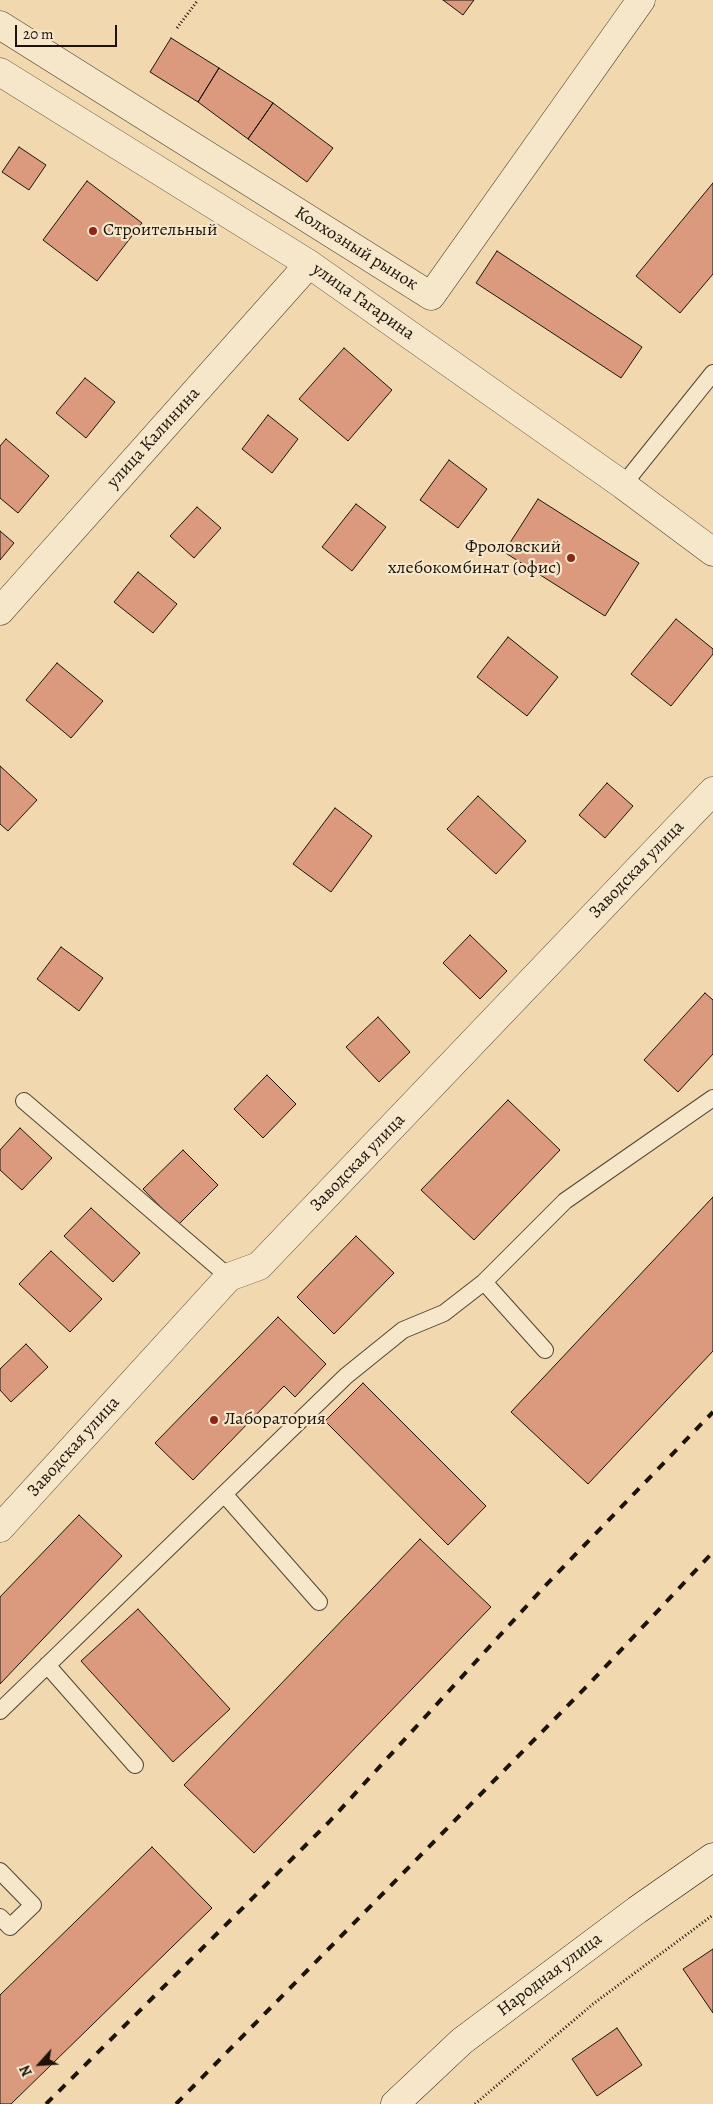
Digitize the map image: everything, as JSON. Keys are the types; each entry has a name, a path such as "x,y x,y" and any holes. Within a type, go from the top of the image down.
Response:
{"street":[{"name":"Колхозный рынок","path":"0,24 431,296 641,0"},
{"name":"улица Гагарина","path":"0,72 309,264 623,485 713,552"},
{"name":"улица Калинина","path":"0,612 309,264"},
{"name":"Заводская улица","path":"0,1528 229,1276 259,1266 713,790"},
{"name":"Народная улица","path":"395,2104 462,2041 636,1910 713,1857"}],"lane":[{"path":"623,485 713,373"},
{"path":"0,1711 346,1376 403,1330 444,1313 484,1282 565,1201 713,1098"},
{"path":"24,1101 229,1276"},
{"path":"484,1282 545,1350"},
{"path":"224,1494 319,1602"},
{"path":"47,1665 136,1765"},
{"path":"0,1871 33,1905 10,1927 0,1917"}],"path":[{"path":"177,28 198,0"},
{"path":"475,2104 593,2004 713,1915"}],"building":[{"path":"443,0 474,0 463,15"},
{"path":"171,38 219,68 198,102 150,72"},
{"path":"219,68 273,103 248,139 198,102"},
{"path":"273,103 333,148 307,182 248,139"},
{"path":"19,147 46,165 29,190 2,172"},
{"name":"Строительный","path":"87,181 142,223 97,281 43,240"},
{"path":"713,183 713,274 680,313 636,276"},
{"path":"497,251 642,347 621,378 476,283"},
{"path":"344,348 392,390 348,441 299,399"},
{"path":"85,378 115,402 86,438 56,413"},
{"path":"268,415 298,439 272,473 242,449"},
{"path":"6,439 49,476 18,513 0,498 0,446"},
{"path":"449,460 487,489 458,528 420,500"},
{"name":"Фроловский хлебокомбинат (офис)","path":"538,499 639,563 605,616 504,552"},
{"path":"356,504 386,527 352,571 322,547"},
{"path":"197,507 221,528 194,558 170,536"},
{"path":"0,531 14,543 0,560"},
{"path":"138,572 177,604 153,633 114,602"},
{"path":"676,619 713,649 713,654 671,706 631,674"},
{"path":"508,637 558,677 527,716 477,677"},
{"path":"57,663 103,701 71,738 26,700"},
{"path":"0,766 37,800 8,831 0,824"},
{"path":"607,783 633,806 605,838 579,815"},
{"path":"478,796 526,841 496,874 447,829"},
{"path":"335,808 372,836 331,892 293,864"},
{"path":"470,935 507,971 480,999 443,963"},
{"path":"61,947 103,978 79,1011 37,979"},
{"path":"705,993 713,1000 713,1054 678,1092 644,1060"},
{"path":"378,1017 410,1052 379,1082 346,1047"},
{"path":"267,1075 296,1104 263,1138 234,1109"},
{"path":"508,1100 560,1150 474,1240 421,1190"},
{"path":"20,1128 52,1158 22,1190 0,1170 0,1150"},
{"path":"183,1150 218,1185 178,1225 143,1189"},
{"path":"713,1197 713,1351 588,1484 511,1412"},
{"path":"91,1208 140,1253 113,1282 64,1236"},
{"path":"356,1236 394,1273 334,1334 297,1297"},
{"path":"51,1251 102,1299 70,1332 19,1284"},
{"name":"Лаборатория","path":"278,1317 326,1364 295,1397 284,1386 193,1480 155,1443"},
{"path":"26,1344 48,1367 11,1402 0,1390 0,1369"},
{"path":"363,1383 486,1506 448,1545 325,1421"},
{"path":"79,1515 122,1556 0,1684 0,1597"},
{"path":"420,1539 491,1607 254,1853 184,1785"},
{"path":"138,1609 230,1709 173,1762 81,1661"},
{"path":"152,1847 212,1908 11,2104 0,2104 0,1995"},
{"path":"713,1949 713,2013 683,1969"},
{"path":"617,2028 642,2065 597,2096 572,2059"}],"railway":[{"path":"46,2104 329,1822 545,1586 713,1412"},
{"path":"176,2104 591,1682 713,1552"}],"place":[{"name":"Строительный","path":"93,231"},
{"name":"Фроловский хлебокомбинат (офис)","path":"571,558"},
{"name":"Лаборатория","path":"214,1420"}]}
